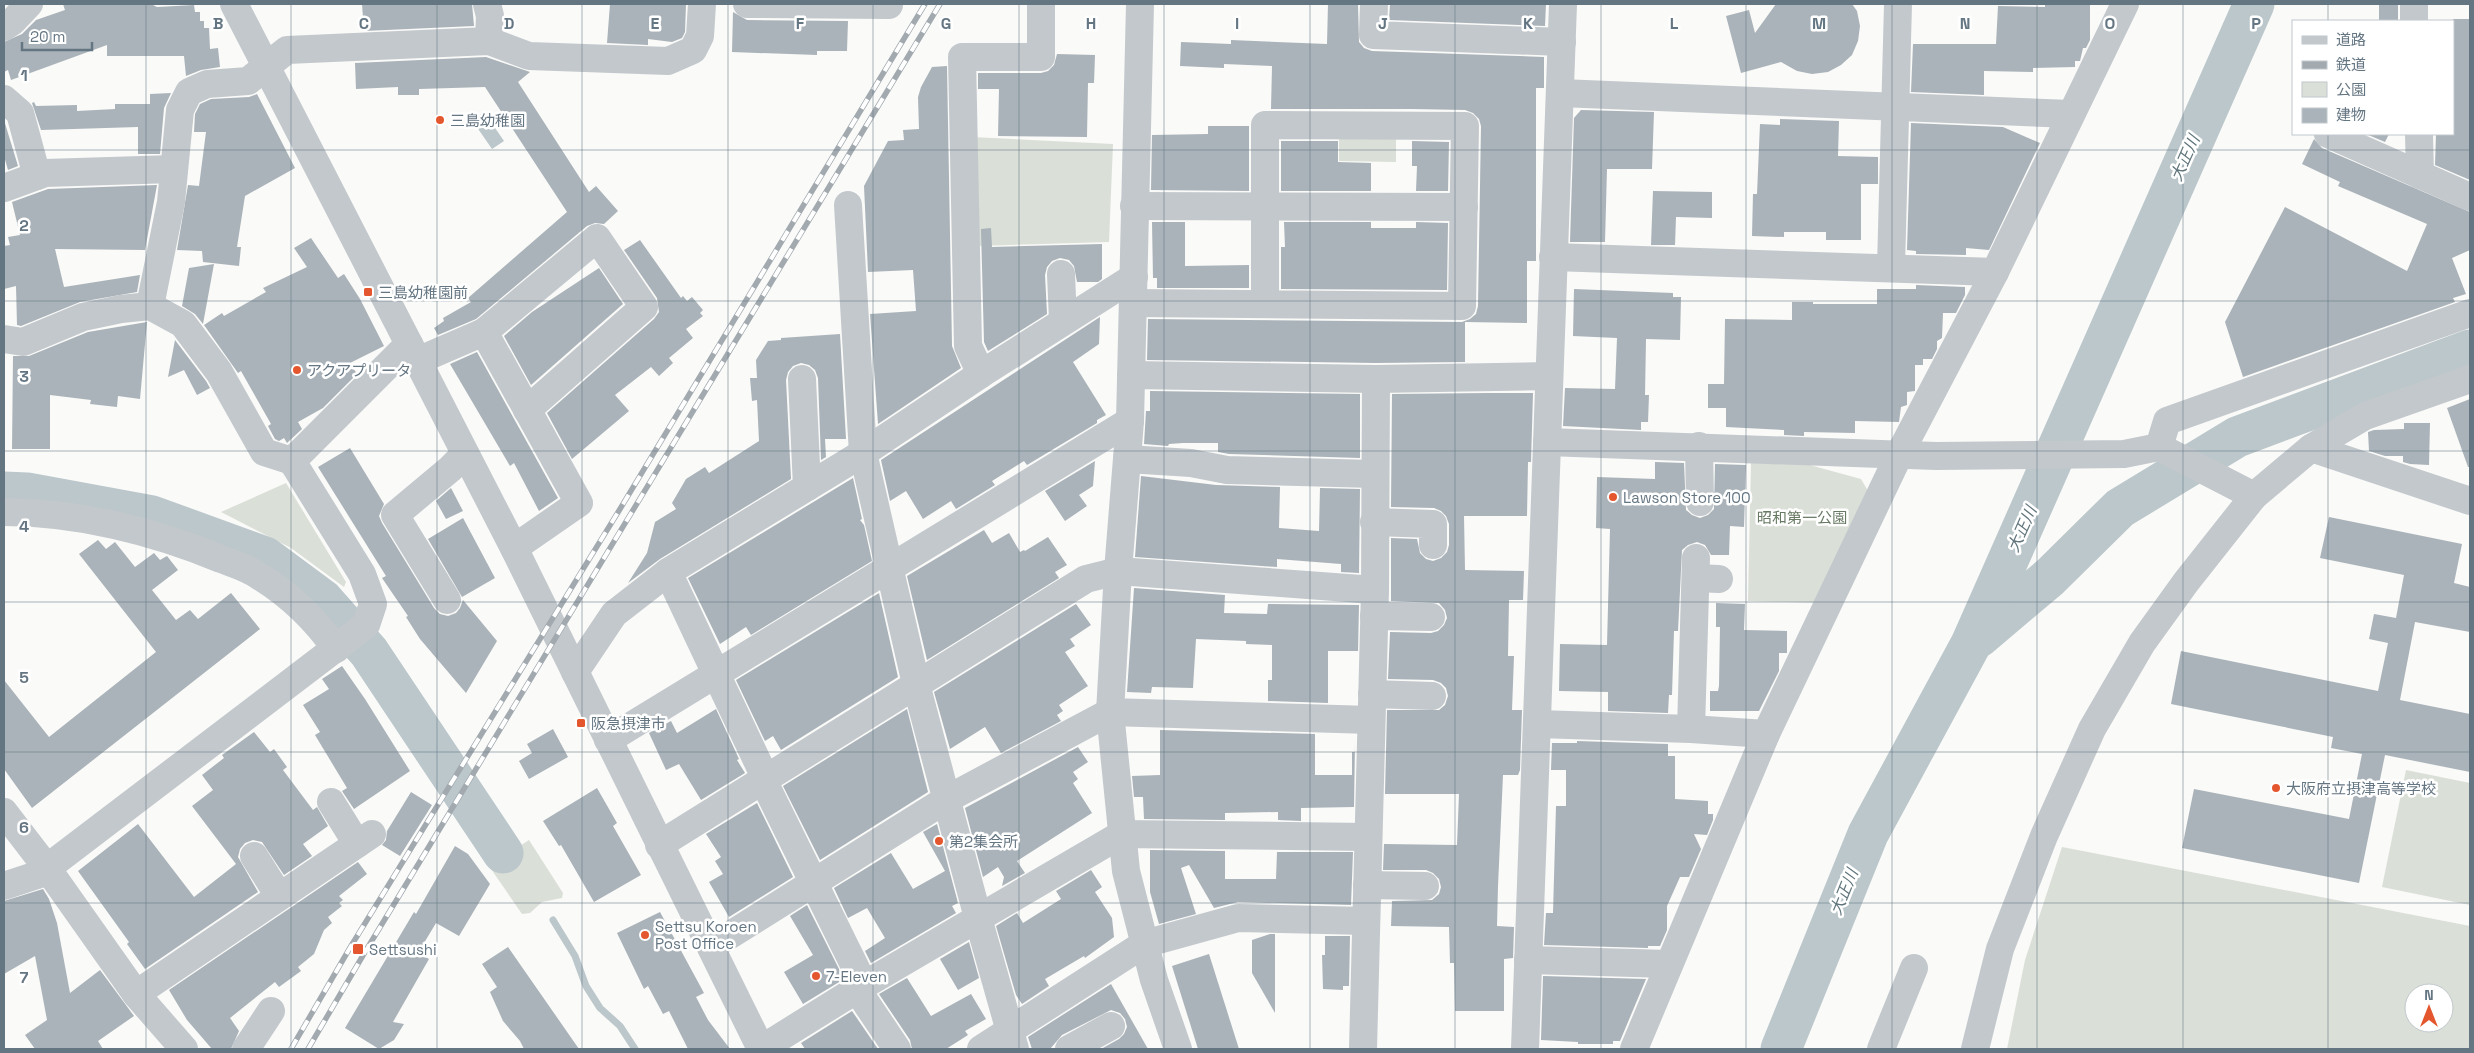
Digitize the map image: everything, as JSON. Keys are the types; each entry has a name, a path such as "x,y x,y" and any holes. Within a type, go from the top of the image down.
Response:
{"street":[{"path":"4,26 14,21 29,4"},
{"path":"234,4 514,548 761,1049 864,985 1122,834 1368,837"},
{"path":"487,4 490,16 489,42"},
{"path":"150,306 171,202 180,110 189,92 208,84 248,81 287,50 489,42 529,56 668,61 692,50 700,36 702,4"},
{"path":"747,4 889,5"},
{"path":"981,374 968,346 962,57 1041,57 1041,4"},
{"path":"1140,4 1130,421 1118,571 1110,712 1126,872 1154,980 1178,1049"},
{"path":"1374,4 1372,35 1562,42"},
{"path":"1524,1049 1538,724 1563,4"},
{"path":"1891,267 1898,4"},
{"path":"1634,1049 1766,734 1899,455 1995,272 2125,4"},
{"path":"2414,4 2414,20"},
{"path":"1560,93 2071,114"},
{"path":"4,99 20,113 37,176"},
{"path":"575,672 614,614 668,572 863,453 1063,321 1133,290 1265,304 1462,306 1465,126 1265,125 1265,304"},
{"path":"2330,135 2470,198"},
{"path":"2419,135 2420,175"},
{"path":"4,188 45,173 174,170"},
{"path":"848,205 863,453 916,684 1012,1041"},
{"path":"1134,206 1464,207"},
{"path":"292,461 413,352 484,332 597,238 644,307 528,410"},
{"path":"1553,257 1995,272"},
{"path":"1061,274 1063,321"},
{"path":"4,339 23,342 84,317 121,309 150,306 183,324 219,372 264,452 292,461 362,574 373,604 366,625 339,646 40,874 4,886"},
{"path":"2159,447 2167,421 2470,313"},
{"path":"484,332 579,503 514,548"},
{"path":"1131,375 1376,379 1549,376"},
{"path":"802,379 807,487"},
{"path":"1363,1049 1375,603 1374,474 1376,379"},
{"path":"1975,1049 2000,948 2044,836 2092,729 2142,643 2186,582 2244,490 2365,416 2470,379"},
{"path":"608,740 1130,421"},
{"path":"1547,442 1936,456 2124,454 2159,447 2244,490"},
{"path":"1699,446 1700,502"},
{"path":"2311,448 2470,501"},
{"path":"447,600 394,515 450,469 465,454"},
{"path":"1127,459 1191,463 1226,470 1374,474"},
{"path":"4,512 36,512 90,521 157,536 205,552 257,574 287,595 339,646"},
{"path":"1374,522 1433,524 1433,545"},
{"path":"660,845 1086,579 1118,571 1375,603 1431,617"},
{"path":"668,572 761,769 763,780 864,985 862,997 897,1049"},
{"path":"1691,729 1703,572"},
{"path":"711,947 947,799 1110,712 1371,707 1432,696"},
{"path":"1538,724 1691,729 1766,734"},
{"path":"136,994 364,839 331,802"},
{"path":"4,812 175,1046"},
{"path":"254,856 279,896"},
{"path":"1367,885 1425,886"},
{"path":"981,1049 1012,1041 1144,944 1238,918 1366,921"},
{"path":"1528,960 1669,964"},
{"path":"1881,1049 1914,968"},
{"path":"246,1049 271,1011"},
{"path":"1069,1049 1111,1026"}],"green space":[{"path":"1339,134 1396,135 1396,162 1339,161"},
{"path":"972,137 1113,144 1109,242 977,246"},
{"name":"昭和第一公園","path":"1751,463 1806,464 1861,479 1868,491 1821,603 1748,601"},
{"path":"286,483 346,582 344,587 291,548 221,512"},
{"path":"2406,770 2470,783 2470,905 2382,887"},
{"path":"529,840 563,893 562,898 542,902 530,913 522,914 489,866"},
{"path":"2062,847 2470,926 2470,1049 2007,1049 2025,960"}],"shaded area":[{"path":"484,112 504,141 492,149 472,120"}],"building":[{"path":"63,4 151,4 157,7 194,5 195,12 200,12 200,21 204,21 204,28 209,28 210,49 218,48 220,67 201,70 186,76 184,56 107,56 107,45 11,80 8,70 4,72 4,42 22,34 36,20 65,10"},
{"path":"362,4 472,4 474,26 364,31"},
{"path":"610,4 686,4 685,32 682,38 672,42 648,39 648,45 607,43"},
{"path":"1328,4 1358,4 1359,42 1364,48 1372,51 1544,57 1544,88 1536,88 1536,261 1527,261 1527,323 1465,322 1465,362 1376,363 1147,360 1148,319 1462,322 1476,314 1478,306 1481,126 1479,119 1473,113 1465,110 1271,109 1272,66 1224,64 1224,68 1180,66 1181,42 1231,44 1231,40 1327,44"},
{"path":"1390,4 1546,4 1545,26 1389,20"},
{"path":"1776,4 1852,4 1857,11 1860,26 1858,41 1852,55 1841,65 1828,72 1812,74 1797,71 1781,62 1741,73 1726,16 1749,10 1755,33"},
{"path":"2045,4 2090,4 2090,40 2086,48 2083,48 2080,61 2075,61 2075,67 2033,68 2033,72 1984,71 1984,95 1911,92 1913,44 1996,44 1998,6 2045,7"},
{"path":"2379,4 2398,4 2398,20 2379,20"},
{"path":"733,12 747,20 848,21 847,51 817,51 817,55 732,52"},
{"path":"2470,19 2470,180 2435,165 2436,135 2454,135 2453,20"},
{"path":"1057,54 1095,55 1094,83 1088,83 1087,137 998,136 999,89 978,89 978,73 1041,73 1048,71 1054,65"},
{"path":"486,57 530,72 518,82 589,192 596,186 618,211 604,224 595,223 587,226 476,319 438,335 434,328 444,321 443,318 471,302 468,298 567,212 485,87 419,89 419,95 398,95 398,87 356,89 355,63"},
{"path":"947,66 952,346 961,368 878,424 870,314 916,311 913,270 868,272 864,186 888,141 904,140 903,130 919,129 918,97 921,87 932,67"},
{"path":"171,93 164,108 160,154 138,154 138,127 41,130 32,103 34,102 36,106 77,105 77,111 115,109 115,104 150,104 150,94"},
{"path":"257,94 295,168 245,196 237,247 241,247 239,266 203,262 202,251 177,250 188,185 199,186 206,132 194,132 195,114 200,104 211,99 249,97"},
{"path":"1581,110 1654,112 1652,169 1607,169 1605,242 1570,242 1574,118"},
{"path":"1780,119 1839,121 1838,156 1878,157 1878,184 1861,184 1861,240 1826,240 1826,232 1784,232 1784,237 1752,236 1753,194 1757,194 1760,124 1780,125"},
{"path":"4,120 18,166 8,170 4,156"},
{"path":"1911,123 2003,127 2040,143 1989,250 1966,248 1966,255 1916,254 1916,251 1907,250"},
{"path":"1208,126 1249,126 1249,191 1151,190 1152,135 1208,134"},
{"path":"2368,135 2388,135 2385,142"},
{"path":"2314,139 2322,148 2470,212 2470,250 2452,258 2466,294 2453,298 2455,302 2243,377 2225,322 2285,207 2407,271 2427,224 2338,186 2340,182 2302,164"},
{"path":"1281,141 1338,141 1338,162 1371,163 1371,191 1281,191"},
{"path":"1412,141 1449,142 1448,191 1416,191 1417,166 1412,166"},
{"path":"157,185 145,250 55,249 64,287 140,275 137,292 80,302 21,326 17,325 16,286 4,289 4,246 10,245 8,237 20,235 12,202 48,189"},
{"path":"1653,191 1712,192 1712,218 1676,217 1675,245 1651,245"},
{"path":"1152,222 1185,222 1185,266 1249,265 1249,288 1157,288 1157,278 1153,278"},
{"path":"1284,222 1371,222 1371,228 1416,228 1416,222 1448,223 1447,290 1281,289 1281,247 1285,247"},
{"path":"991,228 992,247 1102,244 1102,279 1098,282 1077,282 1074,266 1069,260 1060,258 1052,261 1047,267 1045,275 1047,314 988,351 984,342 981,229"},
{"path":"311,238 338,278 344,274 360,299 384,346 350,363 357,374 323,408 298,422 302,429 287,443 284,438 279,441 275,439 268,426 271,424 241,371 238,373 204,325 222,313 224,316 266,292 263,288 307,267 294,248"},
{"path":"640,240 681,298 683,296 687,301 692,297 703,310 700,313 703,316 686,329 693,338 669,358 673,363 659,376 651,367 615,395 629,411 572,459 547,413 654,319 659,312 657,298 624,250"},
{"path":"214,264 203,324 195,314 182,306 189,268"},
{"path":"599,268 623,304 531,385 504,336 532,312"},
{"path":"1916,285 1965,287 1965,295 1956,313 1943,313 1942,338 1937,341 1937,349 1932,359 1923,359 1923,365 1915,365 1915,391 1907,392 1907,405 1901,407 1899,422 1855,421 1855,433 1804,432 1804,436 1784,435 1784,430 1726,427 1726,408 1708,408 1708,384 1724,384 1725,319 1792,320 1792,302 1813,302 1813,304 1877,304 1877,289 1916,289"},
{"path":"1574,289 1673,293 1673,297 1681,297 1680,340 1646,339 1645,395 1649,395 1648,422 1641,422 1641,430 1563,426 1565,388 1615,389 1617,338 1573,336"},
{"path":"1100,317 1099,344 1073,362 1106,415 1097,420 1097,423 1027,465 1024,461 992,481 995,485 956,509 951,501 923,519 906,491 890,501 881,460"},
{"path":"147,322 140,399 118,396 117,407 90,404 91,400 50,395 50,449 12,449 13,356 29,356 88,332"},
{"path":"840,334 846,439 825,439 826,457 821,460 818,378 815,370 809,365 801,363 793,366 788,372 786,380 791,479 660,559 628,583 647,553 655,522 676,509 672,503 686,479 705,467 709,473 759,441 757,400 752,401 750,378 757,378 756,360 768,341 781,340 781,338"},
{"path":"175,340 210,388 197,395 184,370 168,377"},
{"path":"477,352 558,498 539,511 514,463 510,466 450,364"},
{"path":"1150,391 1360,394 1360,458 1229,454 1218,452 1218,443 1183,443 1169,444 1168,446 1144,444 1146,411 1150,411"},
{"path":"1533,393 1531,462 1528,462 1527,516 1464,516 1465,570 1524,571 1523,600 1509,600 1508,656 1514,656 1512,710 1522,710 1520,770 1518,775 1503,775 1497,926 1514,927 1513,958 1504,959 1504,1011 1455,1011 1454,963 1450,963 1449,927 1391,926 1392,901 1432,900 1439,894 1441,887 1439,879 1433,873 1426,870 1383,870 1384,844 1457,845 1459,794 1385,794 1387,710 1439,710 1445,705 1448,696 1446,688 1441,683 1433,680 1388,679 1390,632 1431,633 1438,631 1444,625 1447,618 1445,610 1439,603 1391,601 1391,538 1417,539 1420,553 1426,559 1433,561 1441,558 1447,552 1449,545 1449,524 1446,516 1441,511 1434,508 1391,507 1392,394"},
{"path":"2470,399 2470,467 2468,467 2447,408"},
{"path":"2404,423 2430,423 2429,465 2410,464 2403,462 2403,456 2385,456 2369,451 2368,432 2404,429"},
{"path":"350,448 384,504 379,516 382,523 434,608 440,614 448,616 456,613 463,600 497,641 466,693 420,639 406,617 408,616 382,578 386,576 318,467"},
{"path":"1095,461 1093,486 1079,495 1087,506 1065,521 1045,491"},
{"path":"1655,462 1684,463 1686,510 1700,518 1708,515 1714,509 1715,464 1746,465 1744,527 1730,526 1729,555 1711,555 1705,545 1697,542 1688,545 1682,550 1678,631 1674,631 1672,695 1669,695 1668,713 1608,711 1608,692 1559,691 1560,644 1607,645 1610,529 1596,528 1597,477 1655,479"},
{"path":"1141,476 1216,485 1280,487 1279,528 1319,531 1320,488 1360,489 1359,573 1341,572 1341,564 1277,559 1277,567 1135,557"},
{"path":"853,478 862,519 860,520 864,525 872,561 751,635 746,627 720,644 688,578"},
{"path":"451,488 463,511 446,519 436,501"},
{"path":"2329,517 2462,544 2454,583 2470,587 2470,632 2415,622 2400,700 2470,714 2470,772 2385,755 2359,883 2182,848 2194,789 2349,819 2362,754 2331,748 2333,737 2171,704 2181,651 2378,691 2388,643 2369,639 2374,614 2396,618 2404,575 2320,558"},
{"path":"463,518 495,578 462,597 428,539"},
{"path":"984,530 992,543 1009,533 1020,552 1048,537 1067,565 1055,572 1059,578 927,660 907,576"},
{"path":"98,540 106,549 115,542 135,567 154,553 160,560 167,556 178,570 152,590 176,620 190,610 198,619 231,593 260,629 32,808 4,769 4,680 49,737 156,652 79,554"},
{"path":"1134,588 1225,595 1224,613 1267,614 1268,604 1359,605 1358,651 1328,651 1328,703 1268,701 1268,680 1272,680 1272,645 1246,644 1246,641 1196,639 1193,688 1152,687 1151,693 1127,692"},
{"path":"879,593 898,677 781,750 773,736 765,741 736,680"},
{"path":"1716,603 1745,604 1744,630 1787,631 1787,653 1779,653 1779,671 1759,711 1710,711 1710,691 1718,691 1719,686 1720,627 1716,627"},
{"path":"1076,604 1091,625 1070,639 1075,646 1065,652 1088,686 1059,705 1063,711 1057,715 1061,721 1001,753 985,727 950,749 934,692"},
{"path":"342,666 410,771 354,809 342,791 347,788 315,735 320,732 303,705 329,689 322,679"},
{"path":"716,709 739,759 737,760 745,773 701,800 679,764 666,770 649,733 671,721 677,733"},
{"path":"907,709 928,792 820,860 783,786"},
{"path":"553,729 568,757 529,779 519,761 532,753 527,744"},
{"path":"1160,730 1315,734 1315,775 1352,775 1352,752 1355,752 1354,807 1301,808 1301,821 1278,820 1278,812 1225,813 1225,820 1144,819 1143,797 1134,797 1132,776 1160,775"},
{"path":"254,732 270,752 274,749 287,767 283,770 313,810 317,807 328,826 303,844 312,856 284,875 262,842 253,840 245,843 240,849 238,857 258,892 145,969 127,944 129,942 78,871 138,824 194,897 236,864 192,806 213,790 202,775 224,758 222,755"},
{"path":"1577,741 1668,744 1668,756 1675,756 1675,799 1708,801 1708,814 1713,814 1713,820 1707,835 1694,834 1701,849 1689,877 1680,877 1667,906 1667,930 1660,946 1648,946 1648,948 1544,945 1546,913 1553,913 1556,806 1566,806 1566,770 1551,770 1552,743 1577,743"},
{"path":"1078,747 1088,762 1073,772 1078,779 1073,783 1092,813 1017,861 1025,873 1002,886 1004,877 998,867 983,877 965,808"},
{"path":"597,788 617,823 613,826 641,875 594,902 561,845 559,846 543,821"},
{"path":"411,792 432,805 400,856 382,845 386,840 387,831"},
{"path":"757,803 793,877 729,917 709,882 723,874 715,861 721,857 706,834"},
{"path":"937,824 958,903 952,906 956,913 871,963 865,951 885,938 867,908 848,918 834,888 891,853 913,889 945,871 923,832"},
{"path":"455,846 468,854 490,884 459,936 436,923 418,953 429,959 393,1022 404,1024 394,1040 379,1049 345,1028 414,912 416,914"},
{"path":"1150,850 1225,851 1225,879 1276,879 1277,852 1353,852 1351,905 1238,902 1214,908 1189,865 1181,868 1196,914 1159,924 1150,892"},
{"path":"358,862 367,874 339,896 343,900 339,903 342,906 328,917 332,923 324,930 314,954 298,967 301,971 279,987 275,982 230,1018 239,1031 231,1049 212,1049 187,1020 169,990"},
{"path":"1091,870 1102,887 1095,892 1112,918 1114,937 1085,958 1084,956 1045,979 1049,986 1022,1004 1016,995 996,926 1017,913 1023,923 1061,899 1056,891"},
{"path":"43,889 49,899 57,923 70,993 100,970 134,1016 98,1041 103,1049 35,1049 25,1035 47,1020 35,956 4,974 4,901"},
{"name":"7-Eleven","path":"807,905 844,979 803,1004 784,972 813,955 790,916"},
{"path":"660,912 704,993 696,997 708,1020 730,1049 688,1049 669,1011 663,1014 648,986 644,989 617,933"},
{"path":"1275,934 1275,1013 1252,973 1252,940"},
{"path":"1325,936 1350,936 1349,986 1343,986 1343,990 1323,989 1322,955 1325,955"},
{"path":"969,942 979,978 958,990 940,959"},
{"path":"508,947 579,1049 524,1049 520,1041 503,1021 490,992 497,987 482,964"},
{"path":"1209,954 1239,1049 1198,1049 1172,966"},
{"path":"1543,976 1646,979 1620,1041 1613,1041 1613,1044 1578,1044 1578,1042 1541,1040"},
{"path":"907,978 931,1016 971,994 986,1019 965,1031 968,1035 946,1049 912,1049 910,1040 879,994"},
{"path":"1111,984 1148,1049 1101,1049 1119,1039 1127,1027 1125,1019 1120,1013 1111,1010 1062,1035 1050,1049 1032,1049 1028,1037"},
{"path":"852,1011 878,1049 805,1049 801,1043"}],"waterway":[{"name":"大正川","path":"1781,1049 1868,834 1971,644 2254,4"},
{"path":"1979,637 2050,577 2120,508 2237,437 2470,350"},
{"path":"4,492 27,493 152,516 265,557 323,600 369,652 503,853"},
{"path":"553,920 575,956 586,986 600,1008 620,1026 635,1049"}],"railway":[{"path":"291,1049 351,946 620,509 925,4"},
{"path":"308,1049 940,4"}],"place":[{"name":"三島幼稚園","path":"440,120"},
{"name":"三島幼稚園前","path":"368,292"},
{"name":"アクアプリータ","path":"297,370"},
{"name":"Lawson Store 100","path":"1613,497"},
{"name":"阪急摂津市","path":"581,723"},
{"name":"大阪府立摂津高等学校","path":"2276,788"},
{"name":"第2集会所","path":"939,841"},
{"name":"Settsu Koroen Post Office","path":"645,935"},
{"name":"Settsushi","path":"358,949"},
{"name":"7-Eleven","path":"816,976"}]}
